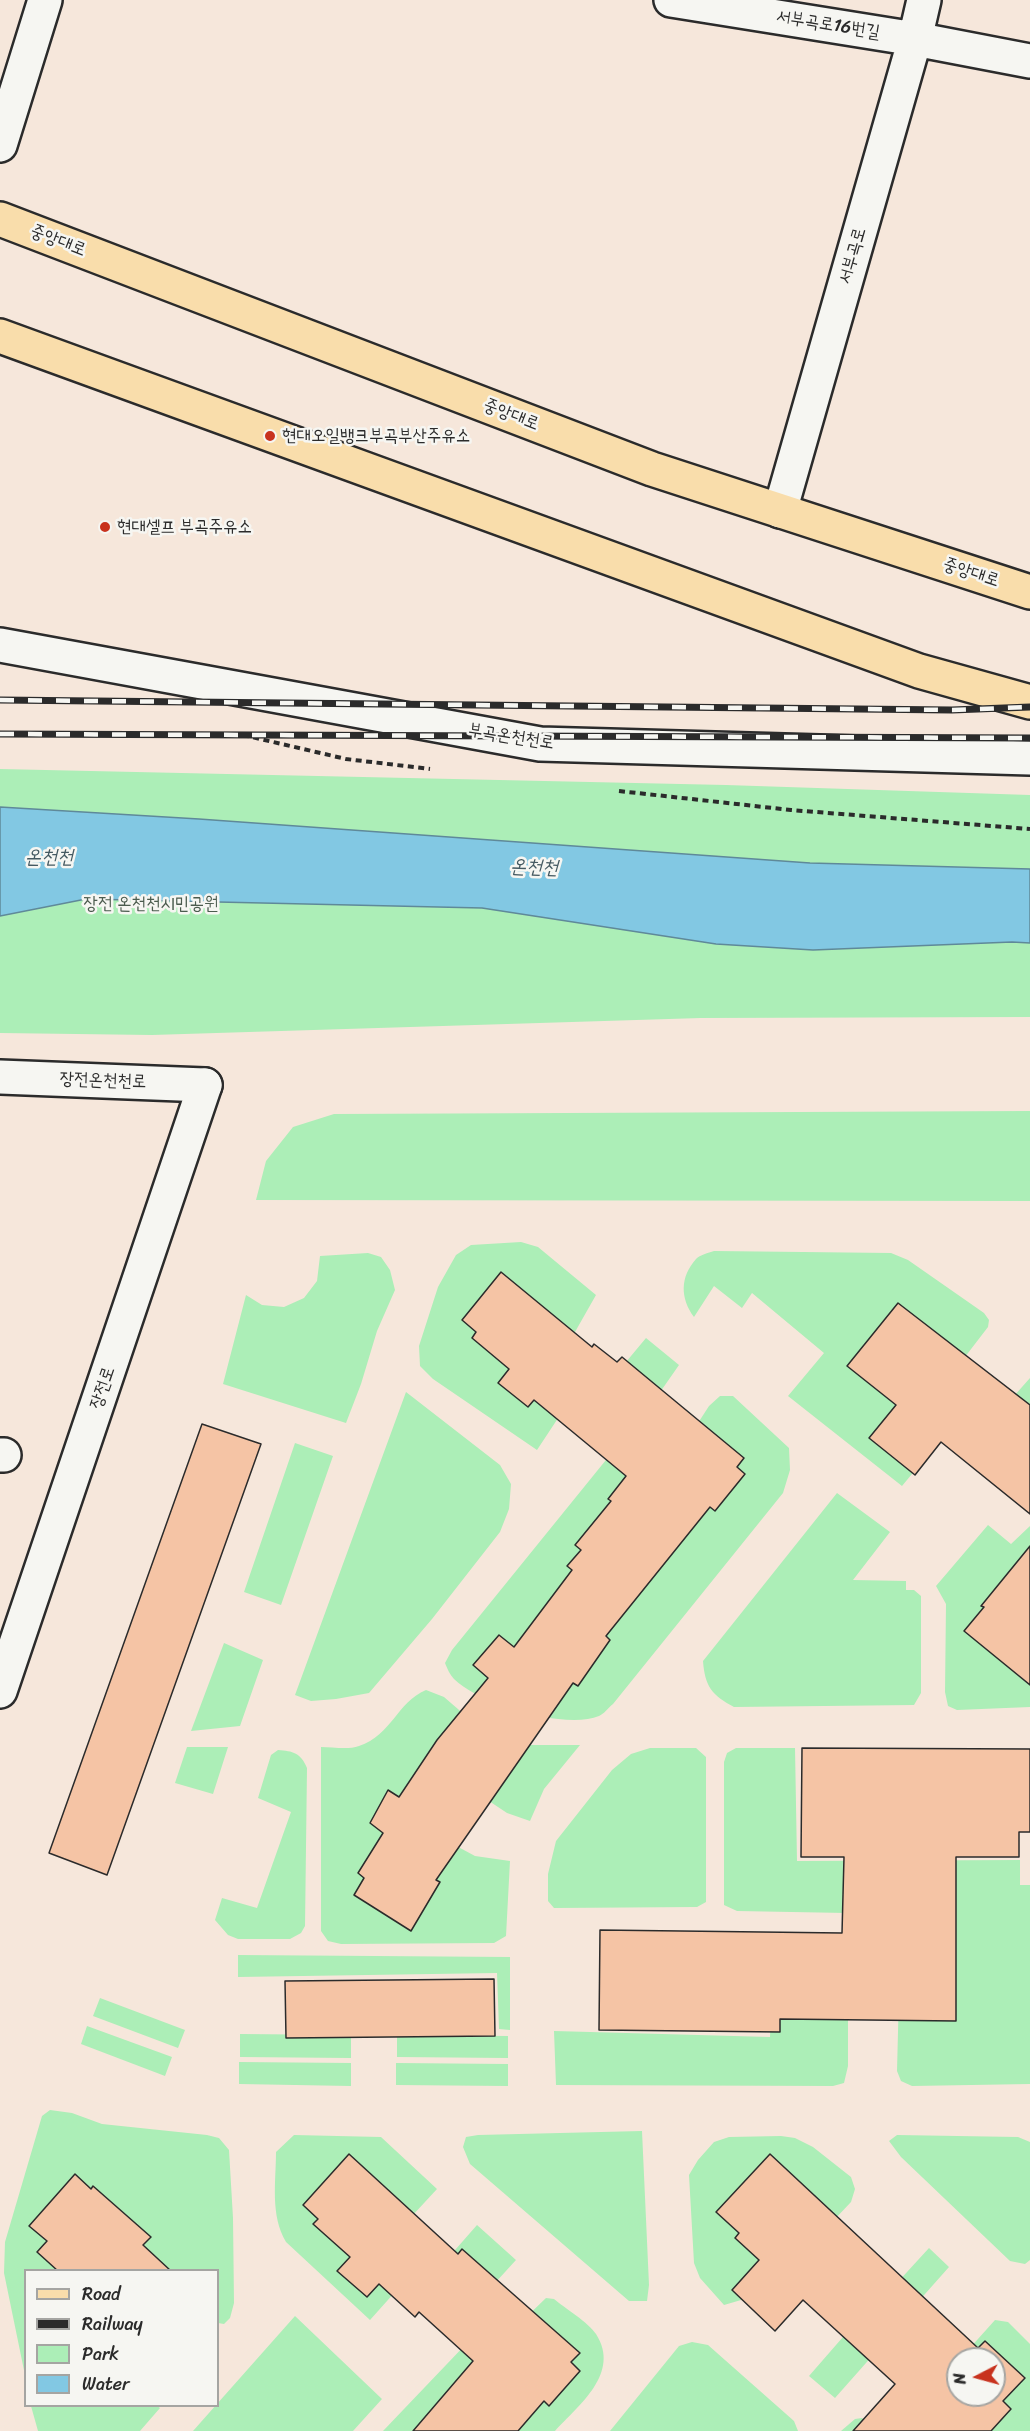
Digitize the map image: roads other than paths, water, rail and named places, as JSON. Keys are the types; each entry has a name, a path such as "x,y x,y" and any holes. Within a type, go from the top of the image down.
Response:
{"main road":[{"name":"중앙대로","path":"0,219 652,469 1030,592"},
{"path":"0,336 885,659 919,671 1030,702"}],"street":[{"path":"0,145 45,0"},
{"name":"서부곡로16번길","path":"671,0 915,39 1030,61"},
{"name":"서부곡로","path":"780,511 915,39 924,0"},
{"name":"부곡온천천로","path":"0,645 540,744 1030,758"},
{"name":"장전온천천로","path":"0,1077 205,1085"},
{"name":"장전로","path":"0,1690 205,1085"}],"water":[{"name":"온천천","path":"0,807 810,863 1030,869 1030,943 813,950 716,944 482,908 86,899 0,916"}],"railway":[{"path":"0,700 952,710 1030,707"},
{"path":"0,734 1030,738"}],"place":[{"name":"현대오일뱅크부곡부산주유소","path":"270,436"},
{"name":"현대셀프 부곡주유소","path":"105,527"}],"park label":[{"name":"장전 온천천시민공원","path":"151,904"}]}
